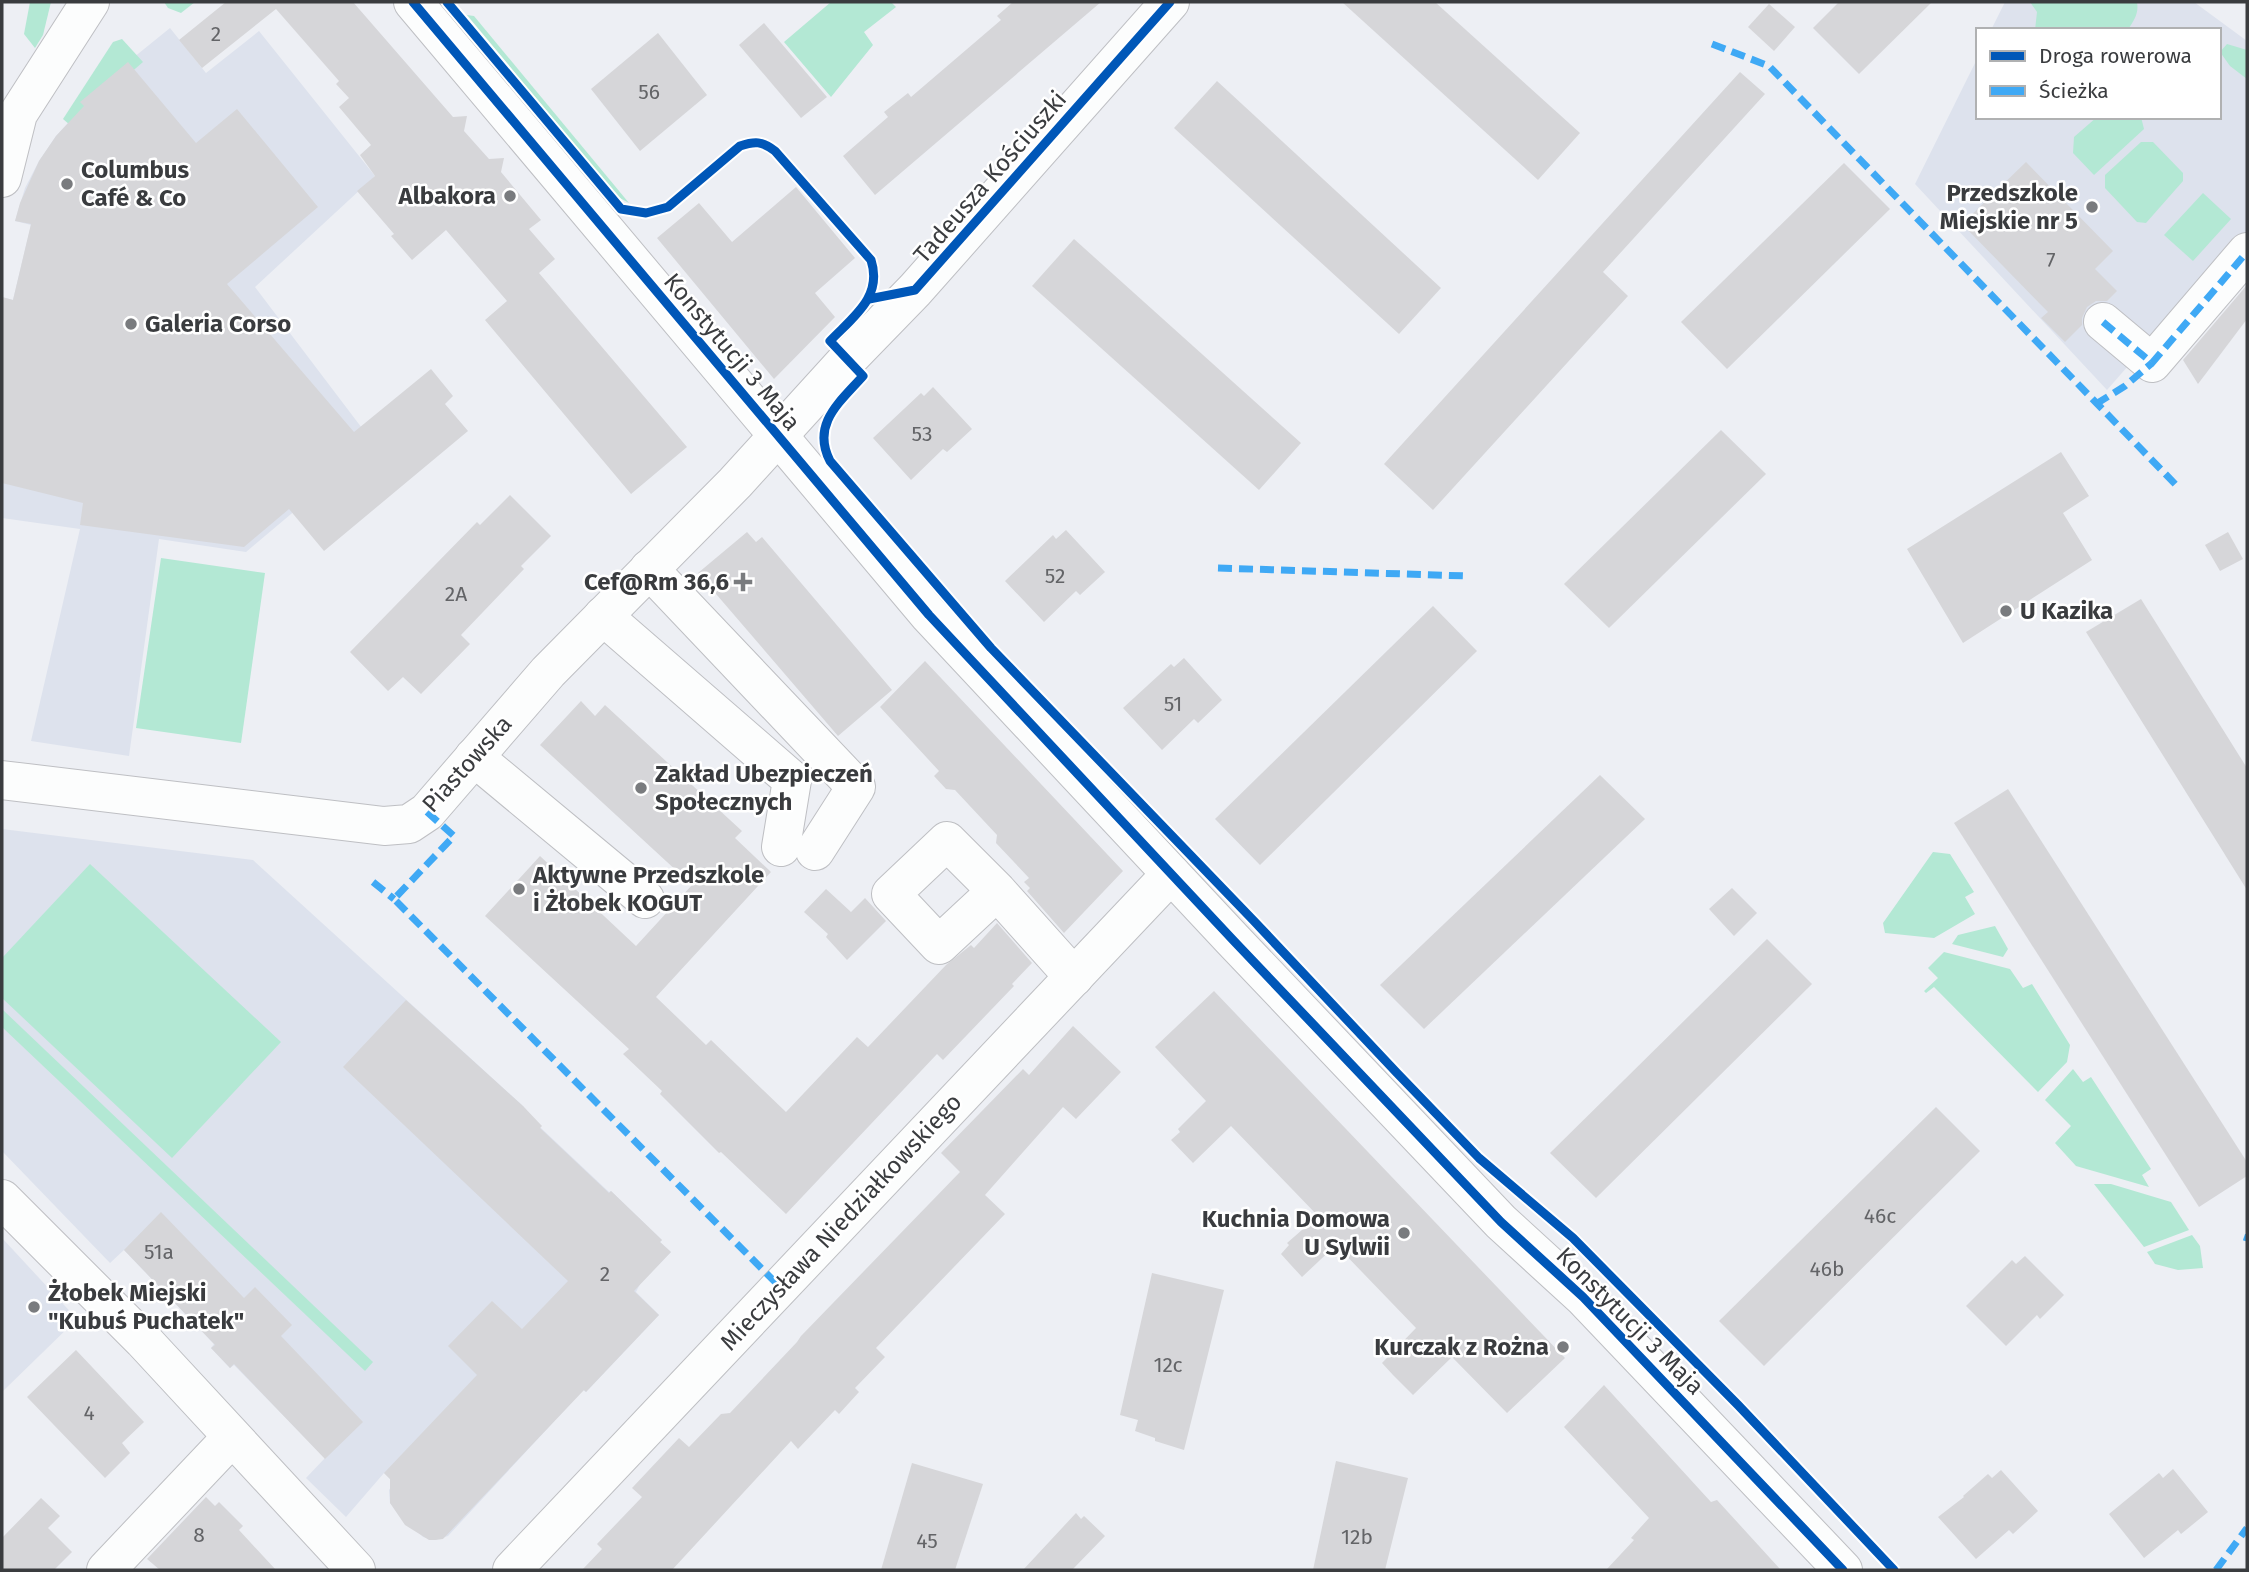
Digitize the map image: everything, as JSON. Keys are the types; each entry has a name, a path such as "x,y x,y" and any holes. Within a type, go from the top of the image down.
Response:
{"street":[{"name":"Konstytucji 3 Maja","path":"413,2 929,615 1492,1212 1583,1297 1843,1570"},
{"name":"Tadeusza Kościuszki","path":"779,436 915,290 1170,2"},
{"path":"2,178 10,112 85,5"},
{"path":"2103,322 2152,363 2247,252"},
{"name":"Piastowska","path":"2,779 384,826 409,824 427,812 548,672 779,436"},
{"path":"603,616 792,780 798,849 856,787 649,569"},
{"path":"474,757 645,899"},
{"name":"Mieczysława Niedziałkowskiego","path":"512,1570 1171,874"},
{"path":"997,891 1074,977"},
{"path":"2,1199 142,1340 356,1570"},
{"path":"106,1570 232,1437"}],"shaded area":[{"name":"Przedszkole Miejskie nr 5","path":"2005,2 2194,2 2247,41 2247,230 2107,390 1915,184 1976,61 1976,119 2221,119 2221,28 1992,28"},
{"name":"Galeria Corso","path":"170,28 206,73 259,31 375,176 255,287 374,444 246,552 159,539 129,756 31,741 80,529 2,518 2,297 13,300 31,225 15,221 25,188 39,161 56,136 78,112 128,62"},
{"path":"2,829 253,860 523,1106 541,1128 611,1191 671,1252 640,1284 636,1292 659,1315 586,1392 583,1390 448,1536 435,1540 423,1537 390,1503 389,1490 394,1483 384,1473 346,1517 306,1478 325,1458 234,1365 230,1368 211,1348 214,1344 124,1250 110,1263 2,1151"},
{"name":"Żłobek Miejski \"Kubuś Puchatek\"","path":"2,1238 77,1319 2,1392"}],"green space":[{"path":"30,2 51,2 43,35 35,48 24,34"},
{"path":"164,2 195,2 181,13 168,8"},
{"path":"831,2 891,2 896,7 864,32 873,45 831,97 784,42"},
{"path":"2030,2 2137,2 2136,17 2129,28 2035,28 2037,12"},
{"path":"467,15 474,16 629,203 618,197"},
{"path":"122,39 143,62 70,125 63,119 113,42"},
{"path":"2227,44 2247,50 2247,79 2230,66 2221,51"},
{"path":"2095,119 2142,119 2144,129 2094,175 2073,153 2074,137"},
{"path":"2141,142 2153,142 2183,173 2183,181 2146,223 2137,222 2105,188 2105,175"},
{"path":"2203,193 2231,219 2193,261 2164,235"},
{"path":"161,558 265,573 241,743 136,728"},
{"path":"1933,852 1950,854 1974,892 1965,897 1975,914 1934,938 1885,933 1883,923"},
{"path":"90,864 281,1042 172,1158 2,998 2,958"},
{"path":"1995,926 2008,949 2003,957 1952,944 1958,935"},
{"path":"1944,952 2010,969 2023,988 2032,984 2070,1045 2067,1062 2038,1092 1934,987 1926,993 1924,991 1938,978 1928,968"},
{"path":"2,1009 373,1362 365,1371 2,1027"},
{"path":"2073,1069 2083,1082 2091,1077 2151,1169 2142,1175 2149,1187 2076,1166 2055,1143 2071,1126 2045,1100"},
{"path":"2094,1184 2111,1184 2171,1202 2189,1230 2144,1247"},
{"path":"2192,1235 2200,1246 2203,1268 2178,1270 2155,1264 2147,1252"}],"building":[{"path":"226,2 353,2 453,117 467,116 464,131 489,159 504,158 501,172 541,220 529,229 555,259 539,273 687,447 631,494 485,320 507,301 446,230 412,260 391,236 394,234 357,191 375,176 360,155 371,145 339,107 349,98 336,84 339,81 276,9 202,68 179,40"},
{"path":"1013,2 1101,2 875,195 843,156 888,117 884,112 908,93 911,97 1001,20 997,16"},
{"path":"1342,2 1435,2 1580,133 1538,180"},
{"path":"1839,2 1932,2 1859,74 1813,28"},
{"path":"1769,4 1795,27 1774,51 1748,27"},
{"path":"764,23 827,97 801,118 739,45"},
{"path":"658,33 707,95 640,151 591,89"},
{"name":"Galeria Corso","path":"128,62 196,143 237,109 318,207 227,284 354,432 431,369 453,396 445,404 468,431 324,551 289,509 244,547 80,525 83,503 2,483 2,297 13,300 31,224 15,221 20,203 39,161 56,136 84,106 80,102"},
{"path":"1740,72 1765,94 1603,272 1628,296 1433,510 1384,464"},
{"path":"1217,81 1441,288 1399,334 1174,128"},
{"path":"2026,162 2113,251 2095,269 2117,291 2107,301 2096,301 2087,307 2082,325 2065,342 2041,318 2048,312 1962,224"},
{"path":"1844,163 1890,209 1727,369 1681,322"},
{"path":"796,187 855,258 815,293 835,317 774,379 657,238 699,203 732,242"},
{"path":"1074,239 1301,443 1259,490 1032,286"},
{"path":"2247,285 2247,319 2198,384 2183,360"},
{"path":"933,387 972,429 947,452 943,449 911,480 873,438 921,393 924,396"},
{"path":"1721,430 1766,474 1609,628 1564,584"},
{"path":"2061,452 2089,496 2063,513 2092,560 1963,643 1907,549"},
{"path":"510,495 551,536 521,566 524,569 461,635 470,644 421,694 403,677 388,691 350,652 477,522 480,525"},
{"path":"1066,530 1105,572 1080,595 1076,591 1044,622 1005,581 1053,535 1056,539"},
{"path":"747,532 756,542 762,537 892,690 838,736 698,573"},
{"path":"2228,532 2243,559 2220,571 2205,545"},
{"path":"2141,599 2247,768 2247,890 2086,632"},
{"path":"1433,606 1477,651 1260,865 1215,819"},
{"path":"1184,658 1222,700 1198,723 1194,719 1162,750 1123,708 1171,664 1174,667"},
{"path":"925,661 1123,871 1064,933 1027,891 1030,888 1024,882 1029,878 996,843 997,835 955,790 946,789 934,776 939,771 880,707"},
{"path":"581,701 595,716 605,705 742,831 735,838 771,872 656,997 706,1045 711,1040 786,1112 857,1037 868,1047 946,965 971,945 974,948 997,923 1032,963 1012,984 1014,986 943,1060 937,1054 786,1214 660,1094 662,1091 623,1054 629,1049 485,916 540,856 636,946 692,885 540,745"},
{"path":"1600,775 1645,819 1424,1029 1380,985"},
{"path":"2008,789 2247,1162 2247,1176 2199,1207 1954,823"},
{"path":"1732,888 1757,913 1734,936 1709,909"},
{"path":"826,889 851,912 865,898 886,921 847,960 826,937 828,934 804,912"},
{"path":"1767,939 1812,984 1596,1198 1550,1153"},
{"path":"1214,991 1565,1358 1507,1413 1452,1357 1413,1395 1393,1375 1382,1363 1416,1328 1336,1245 1302,1277 1290,1264 1281,1254 1289,1245 1287,1243 1318,1216 1231,1126 1193,1163 1171,1140 1180,1132 1178,1129 1206,1101 1155,1047"},
{"path":"406,1000 523,1106 542,1126 540,1128 609,1193 611,1191 671,1252 634,1291 659,1315 443,1539 435,1540 429,1540 405,1525 390,1503 390,1479 384,1473 477,1375 448,1346 492,1301 522,1329 568,1281 343,1067"},
{"path":"1073,1026 1121,1072 1076,1119 1063,1107 985,1195 1005,1214 876,1348 885,1357 855,1388 859,1392 839,1414 835,1410 798,1449 791,1441 672,1570 582,1570 602,1549 597,1544 642,1497 632,1488 679,1438 689,1447 721,1414 730,1413 960,1172 941,1153 1023,1069 1029,1075"},
{"path":"1936,1107 1980,1151 1764,1366 1719,1321"},
{"path":"161,1212 244,1298 255,1287 292,1325 281,1336 363,1422 325,1459 234,1364 230,1368 211,1348 215,1345 124,1250"},
{"path":"2025,1256 2064,1295 2040,1319 2037,1315 2006,1346 1966,1306 2012,1260 2016,1264"},
{"path":"1152,1273 1224,1290 1184,1450 1135,1431 1138,1420 1120,1415"},
{"path":"76,1350 144,1422 122,1443 130,1453 105,1478 27,1397"},
{"path":"1604,1385 1711,1502 1717,1500 1781,1570 1606,1570 1634,1540 1631,1538 1649,1518 1564,1427"},
{"path":"1336,1461 1408,1478 1385,1570 1313,1570"},
{"path":"912,1463 983,1484 955,1570 881,1570"},
{"path":"2173,1469 2208,1512 2181,1534 2178,1530 2144,1558 2109,1514 2159,1473 2163,1478"},
{"path":"2001,1470 2038,1511 2013,1534 2009,1530 1976,1559 1938,1517 1988,1474 1992,1478"},
{"path":"206,1497 215,1506 219,1502 243,1526 239,1530 276,1570 160,1570 147,1559"},
{"path":"41,1498 60,1516 48,1528 72,1552 54,1570 2,1570 2,1538"},
{"path":"1076,1513 1081,1519 1084,1516 1105,1536 1072,1570 1023,1570"}],"marked path":[{"path":"1712,44 1769,66 2178,487"},
{"path":"2103,322 2152,363 2247,252"},
{"path":"2096,404 2125,386 2152,363"},
{"path":"1218,568 1467,576"},
{"path":"427,812 454,836 394,899 780,1287"},
{"path":"373,882 394,899"},
{"path":"2216,1570 2247,1528"}],"cycle path":[{"path":"413,2 929,615 1501,1222 1583,1297 1843,1570"},
{"path":"447,2 621,209 646,213 668,207 740,146 758,143 775,151 871,260 874,273 873,285 864,305 830,341 863,376 837,405 826,425 825,448 830,461 991,648 1397,1073 1479,1158 1573,1238 1738,1405 1894,1570"},
{"path":"869,299 915,290 1170,2"}],"place":[{"name":"Columbus Café & Co","path":"67,184"},
{"name":"Albakora","path":"510,196"},
{"name":"Przedszkole Miejskie nr 5","path":"2092,207"},
{"name":"Galeria Corso","path":"131,324"},
{"name":"Cef@Rm 36,6","path":"743,582"},
{"name":"U Kazika","path":"2006,611"},
{"name":"Zakład Ubezpieczeń Społecznych","path":"641,788"},
{"name":"Aktywne Przedszkole i Żłobek KOGUT","path":"519,889"},
{"name":"Kuchnia Domowa U Sylwii","path":"1404,1233"},
{"name":"Żłobek Miejski \"Kubuś Puchatek\"","path":"34,1307"},
{"name":"Kurczak z Rożna","path":"1563,1347"}]}
